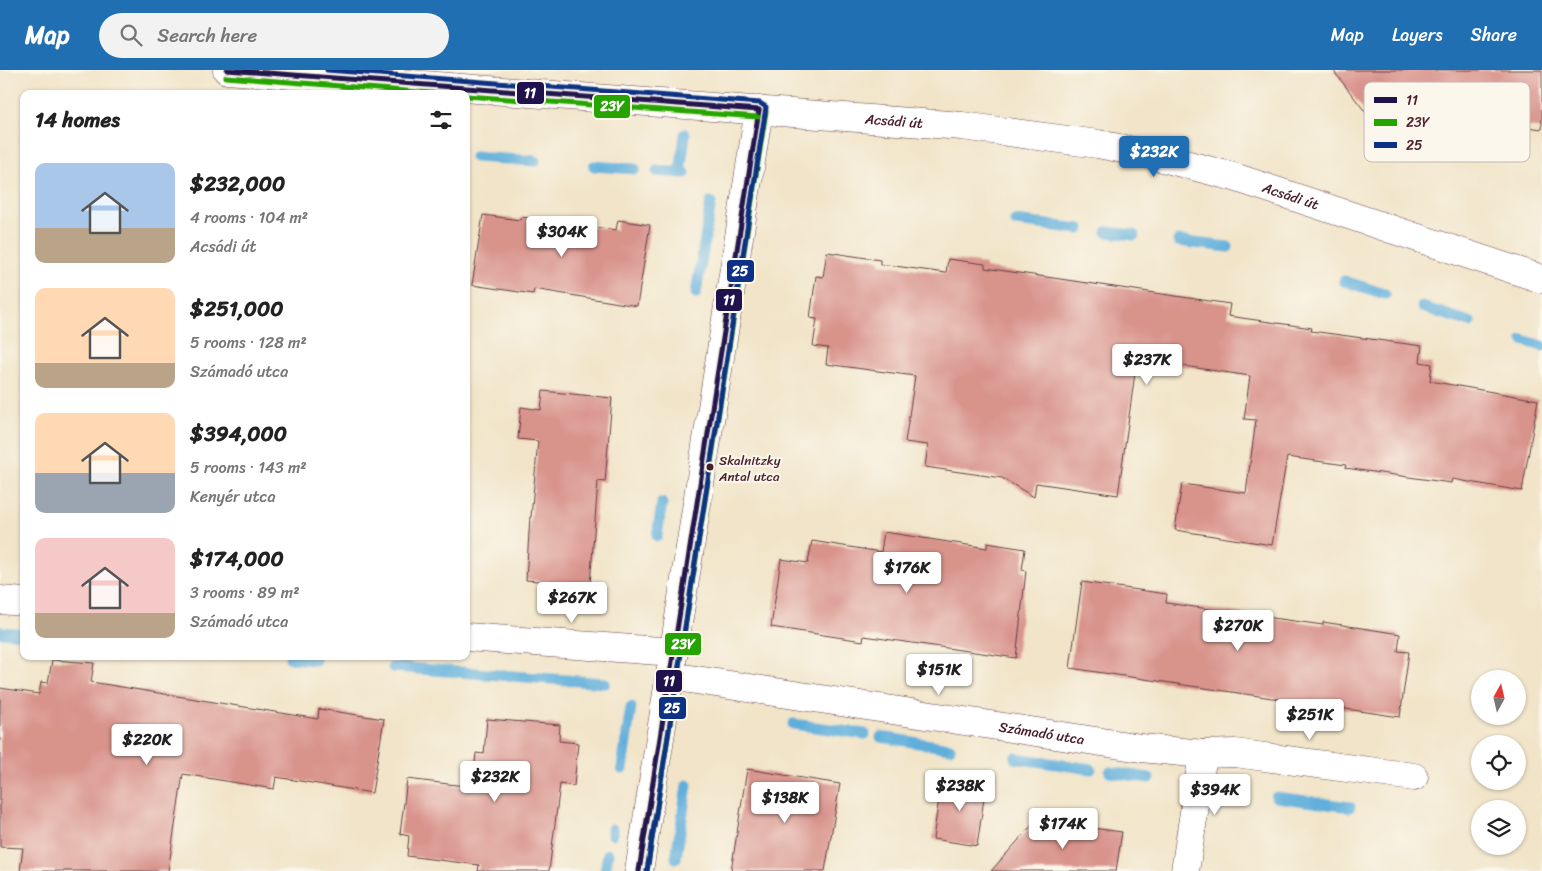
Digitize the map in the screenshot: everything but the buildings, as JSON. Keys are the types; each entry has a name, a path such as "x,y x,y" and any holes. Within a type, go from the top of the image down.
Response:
{"street":[{"name":"Acsádi út","path":"227,70 759,110 1007,131 1098,144 1144,153 1234,177 1542,279"},
{"path":"639,871 759,110"},
{"path":"0,600 20,602"},
{"path":"470,638 672,664"},
{"name":"Számadó utca","path":"672,664 1141,748 1203,754 1228,753 1250,755 1414,777"},
{"path":"1185,871 1203,754"}],"waterway":[{"path":"680,173 685,134"},
{"path":"475,157 535,161"},
{"path":"594,166 635,169"},
{"path":"657,171 685,173"},
{"path":"696,293 711,202"},
{"path":"1015,221 1080,229"},
{"path":"1107,232 1134,235"},
{"path":"1178,241 1228,247"},
{"path":"1344,281 1385,294"},
{"path":"1422,307 1470,322"},
{"path":"1523,340 1542,346"},
{"path":"657,536 662,503"},
{"path":"0,632 20,634"},
{"path":"393,667 605,683"},
{"path":"622,769 631,707"},
{"path":"793,724 865,734"},
{"path":"881,737 950,748"},
{"path":"1015,758 1091,769"},
{"path":"1110,772 1149,778"},
{"path":"676,858 687,785"},
{"path":"1276,797 1350,807"},
{"path":"612,829 612,834"},
{"path":"605,871 608,854"}],"transit line":[{"name":"11","path":"227,70 759,110"},
{"name":"25","path":"327,70 760,103 766,107 647,871"},
{"name":"23Y","path":"226,77 392,90"},
{"name":"23Y","path":"470,96 758,117"},
{"name":"11","path":"639,871 759,110"},
{"name":"23Y","path":"647,871 766,111"}],"place":[{"name":"Skalnitzky Antal utca","path":"710,467"}]}
